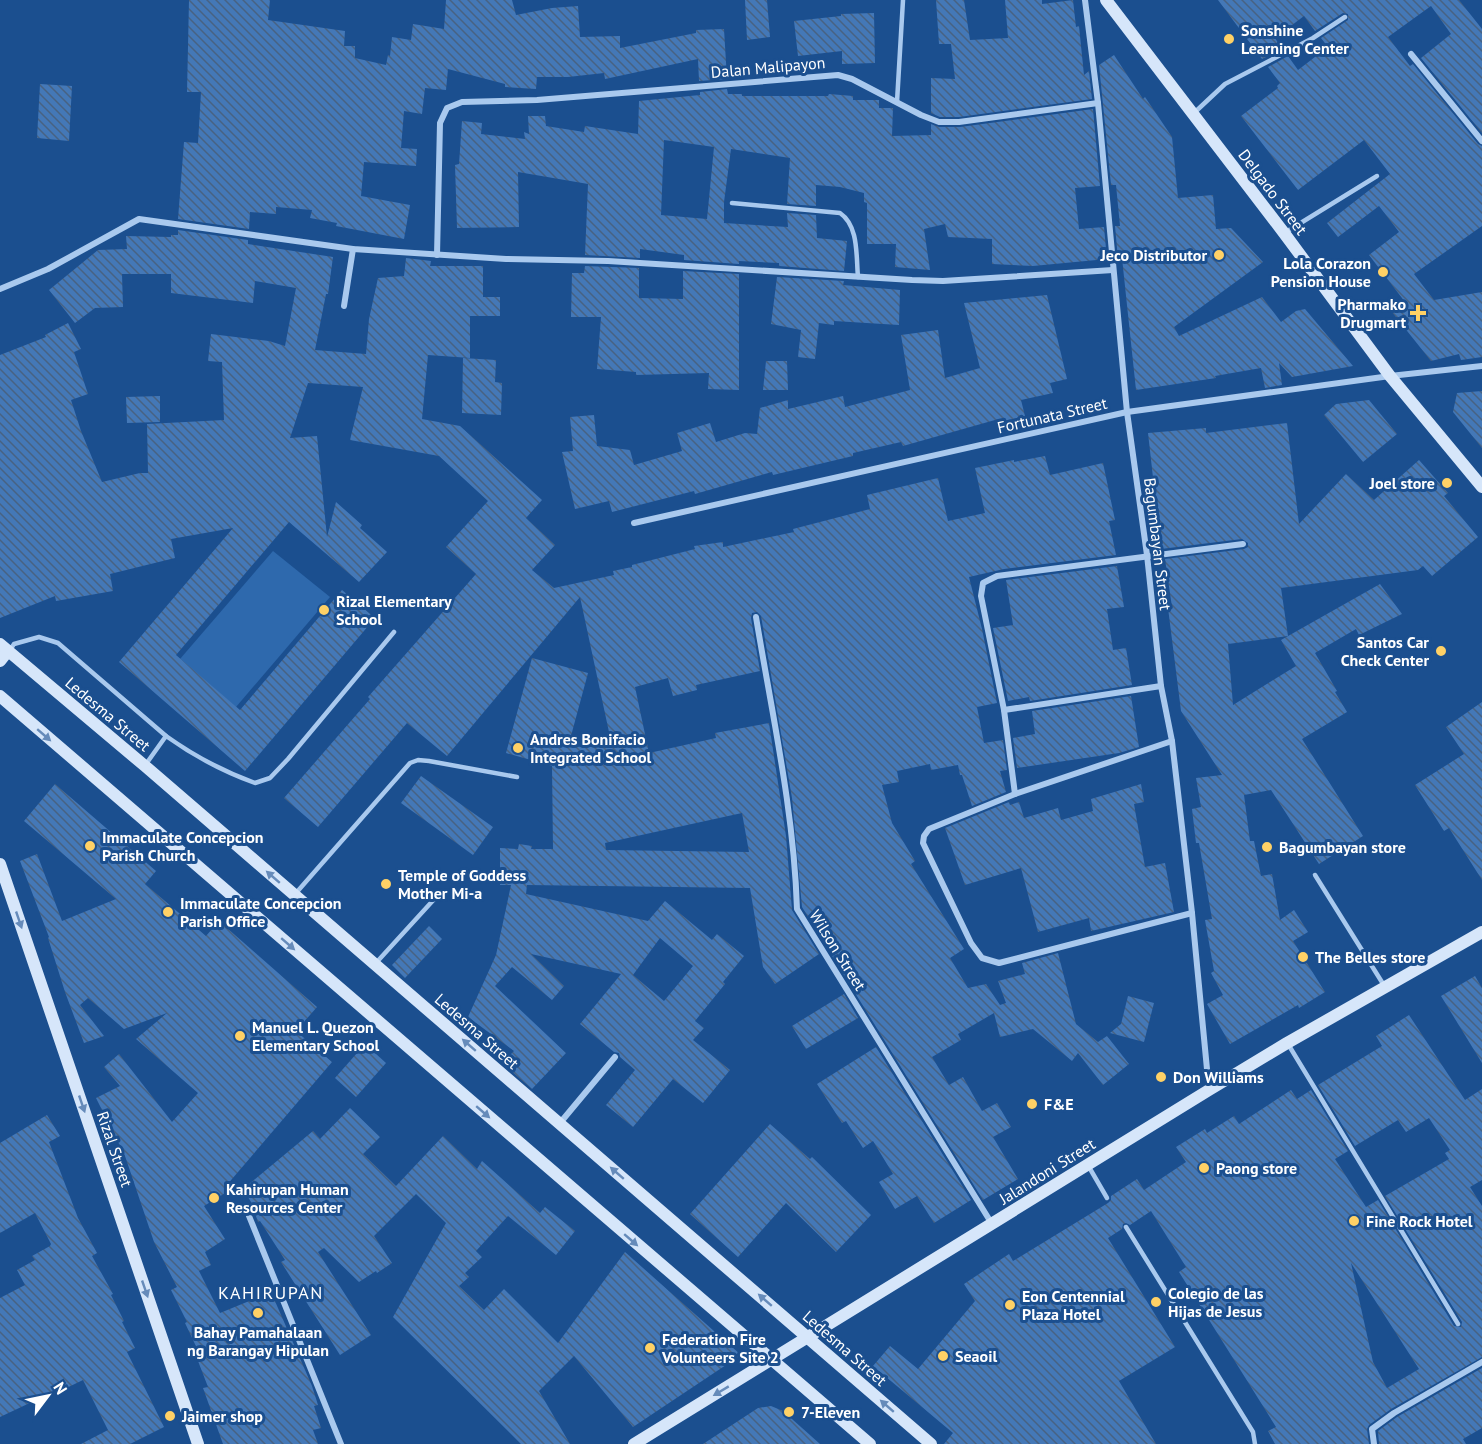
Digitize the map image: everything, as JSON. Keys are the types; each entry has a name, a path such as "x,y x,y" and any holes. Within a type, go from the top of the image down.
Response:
{"main road":[{"name":"Delgado Street","path":"1106,0 1390,376 1482,487"},
{"name":"Ledesma Street","path":"3,652 145,766 931,1444"},
{"path":"0,696 870,1444"},
{"name":"Rizal Street","path":"0,864 198,1444"},
{"name":"Jalandoni Street","path":"634,1444 1209,1090 1482,932"}],"street":[{"name":"Bagumbayan Street","path":"1084,0 1098,103 1127,412 1147,555 1161,686 1172,741 1209,1090"},
{"path":"1411,54 1482,141"},
{"name":"Dalan Malipayon","path":"437,255 440,123 447,108 462,102 537,100 838,75 852,79 939,122 958,122 1098,103"},
{"path":"0,289 48,269 139,219 353,249 506,259 608,261 943,281 1113,270"},
{"path":"344,306 353,249"},
{"name":"Fortunata Street","path":"634,523 1127,412 1390,376 1482,366"},
{"path":"1015,794 1004,710 981,596 983,583 997,576 1243,544"},
{"name":"Wilson Street","path":"756,617 790,819 797,909 992,1225"},
{"path":"1004,710 1161,686"},
{"path":"1172,741 1015,794 929,829 924,836 923,843 971,943 982,958 999,963 1192,913"},
{"path":"560,1124 615,1057"},
{"path":"249,1216 341,1444"},
{"path":"1374,1444 1372,1430 1394,1413 1482,1362"}],"lane":[{"path":"897,102 903,0"},
{"path":"1192,114 1225,84 1313,38 1345,17"},
{"path":"1284,233 1377,176"},
{"path":"732,203 840,213 846,218 854,233 858,277"},
{"path":"3,652 14,644 39,637 58,643 166,736 193,755 224,771 255,783 270,778 288,759 394,632"},
{"path":"145,766 166,736"},
{"path":"294,895 410,763 418,760 429,761 517,777"},
{"path":"1315,875 1385,987"},
{"path":"375,964 438,895"},
{"path":"1287,1043 1458,1324"},
{"path":"1088,1165 1107,1198"},
{"path":"1126,1227 1253,1432 1255,1444"}],"shaded area":[{"path":"273,551 330,597 236,707 180,659"}],"building":[{"path":"189,0 270,0 268,20 345,31 344,46 355,46 355,58 386,65 388,55 390,56 392,37 411,40 413,24 444,29 446,0 512,0 516,15 578,6 580,37 620,36 620,48 696,33 696,30 724,29 727,79 699,81 698,59 605,79 604,73 568,77 537,77 536,89 505,87 505,84 448,69 446,90 425,88 422,114 404,111 401,148 417,149 416,166 364,162 361,196 410,205 404,239 336,226 337,223 310,218 312,210 276,207 276,214 250,212 249,229 178,219 184,142 198,143 201,92 187,92"},
{"path":"745,0 767,0 770,37 747,40"},
{"path":"936,0 964,0 970,40 1008,38 1005,0 1042,0 1042,4 1073,0 1076,27 1079,26 1084,75 1089,71 1092,99 959,117 940,117 931,113 931,78 955,79 951,44 939,44"},
{"path":"1218,0 1459,0 1482,29 1482,133 1421,58 1451,34 1431,6 1388,37 1410,66 1413,64 1482,146 1482,226 1414,274 1434,300 1482,292 1482,357 1461,360 1459,354 1431,361 1392,312 1405,302 1369,255 1399,232 1379,206 1338,237 1327,223 1390,174 1364,140 1298,190 1241,116 1278,88 1280,83 1268,67 1288,56 1298,70 1328,47 1321,38 1348,20 1348,14 1343,13 1315,31 1304,16 1275,38 1282,49 1262,59"},
{"path":"874,13 875,63 842,64 842,51 798,56 794,21 841,16 841,14"},
{"path":"1114,55 1172,137 1178,198 1213,195 1216,229 1231,228 1263,262 1174,327 1179,336 1262,297 1281,322 1296,311 1305,309 1353,366 1292,377 1279,363 1282,385 1265,388 1261,368 1215,376 1216,378 1136,390 1122,258 1118,259 1115,226 1120,226 1116,185 1111,185 1099,65"},
{"path":"40,84 72,86 69,141 37,138"},
{"path":"727,89 728,94 742,94 742,96 828,96 829,94 853,96 853,100 879,100 879,108 893,108 892,136 931,135 931,124 939,127 960,127 1093,109 1100,186 1075,188 1079,229 1104,227 1107,259 1033,266 992,264 992,239 948,237 945,224 924,229 930,270 895,267 896,244 867,244 867,203 864,202 864,193 840,187 816,185 816,206 787,204 790,158 731,149 724,202 724,223 788,227 787,213 816,215 817,238 847,241 844,271 779,266 779,263 739,261 739,264 684,260 684,255 640,249 640,258 585,255 588,184 518,172 519,227 457,228 455,165 459,164 462,121 482,123 481,134 525,139 524,132 529,134 528,116 545,116 546,126 584,132 585,126 638,134 639,101 700,95 700,92","holes":["664,140 714,147 707,219 661,215"]},
{"path":"178,230 248,240 248,244 333,257 328,294 326,294 315,350 366,354 369,319 378,278 404,276 406,258 431,261 430,266 483,266 483,297 500,297 500,316 470,316 470,358 428,355 422,419 460,426 542,500 526,518 555,545 532,570 554,588 614,575 613,571 695,549 694,546 723,542 723,547 794,532 793,529 870,509 867,495 938,478 948,521 985,513 975,468 1045,456 1050,475 1103,463 1115,520 1109,521 1116,555 1004,569 969,577 997,703 977,707 984,743 1003,740 1007,770 1000,771 1006,792 972,806 958,765 931,770 930,764 897,771 899,782 882,785 892,823 915,861 911,864 964,949 950,958 968,988 986,984 1000,1005 1006,1003 998,981 1025,974 1022,963 1058,953 1076,1024 1098,1042 1107,1036 1129,1064 1103,1085 1078,1053 1072,1061 1033,1029 1000,1037 994,1013 958,1034 961,1040 932,1057 949,1085 963,1077 982,1111 997,1103 1011,1127 993,1137 1018,1179 983,1200 802,907 792,798 761,616 757,612 752,613 751,618 760,671 696,685 697,690 673,696 668,678 635,687 649,753 716,738 715,733 769,723 786,836 792,910 819,954 775,984 763,967 750,888 527,885 526,894 648,921 665,901 712,940 717,934 744,956 695,1021 704,1028 693,1040 730,1070 703,1103 673,1079 633,1127 606,1105 635,1070 620,1057 619,1053 614,1052 580,1024 621,974 531,954 564,986 552,1000 512,967 495,986 566,1053 532,1089 502,1063 514,1051 468,1017 496,955 511,885 500,885 500,848 518,849 519,844 532,846 531,849 553,849 552,766 506,753 532,658 588,673 568,747 612,746 580,597 447,756 407,723 318,827 284,798 370,699 368,697 476,574 446,547 488,501 439,456 350,440 363,387 308,383 290,438 317,436 327,537 336,502 387,552 359,582 289,522 176,655 240,710 342,590 375,618 245,771 119,662 233,528 171,539 175,558 110,574 113,591 56,601 55,596 0,618 0,355 46,337 45,335 68,323 81,349 74,352 88,394 71,400 102,482 148,473 147,424 224,420 222,362 208,361 211,334 269,341 285,346 296,288 255,281 253,303 171,293 171,274 122,274 123,307 95,308 75,323 49,290 98,250 127,249 126,236 171,237 171,235 178,235","holes":["742,813 749,852 606,850 605,843","660,938 693,966 664,1001 633,975"]},
{"path":"585,266 639,268 639,298 683,299 683,271 739,274 739,390 708,389 709,373 636,375 636,372 597,369 601,317 571,317 572,273 584,273"},
{"path":"777,277 844,281 843,285 900,290 899,325 834,321 834,325 819,323 815,359 798,357 801,330 771,324"},
{"path":"1047,295 1067,379 1050,383 1053,393 1021,400 1025,416 996,423 995,420 903,446 901,442 853,453 853,456 773,475 772,472 695,494 694,491 612,512 609,501 575,509 562,452 573,451 570,417 594,415 597,446 630,450 634,465 682,451 677,433 710,423 716,442 745,433 757,434 760,408 788,400 788,409 843,396 845,407 910,390 901,335 938,330 945,378 980,368 964,303"},
{"path":"463,358 496,360 495,382 502,383 501,415 462,413"},
{"path":"766,361 787,361 788,390 763,390"},
{"path":"1482,391 1482,448 1453,412 1457,393"},
{"path":"160,396 160,422 127,423 126,397"},
{"path":"1369,400 1397,434 1363,462 1324,415 1336,404"},
{"path":"1287,423 1299,524 1346,474 1374,500 1419,460 1448,493 1444,496 1478,537 1432,576 1423,566 1418,570 1281,588 1288,636 1228,644 1233,705 1296,666 1281,640 1380,584 1402,614 1359,635 1356,629 1315,653 1347,712 1302,739 1363,836 1319,864 1271,790 1244,795 1250,841 1254,841 1261,876 1272,874 1280,920 1294,910 1308,932 1293,941 1325,992 1230,1044 1207,1004 1223,995 1211,973 1214,971 1205,920 1212,919 1199,843 1196,843 1192,809 1201,807 1196,778 1222,775 1181,711 1168,608 1172,607 1165,559 1244,549 1248,547 1248,543 1242,539 1161,549 1148,433 1206,428 1206,433"},
{"path":"1117,566 1124,607 1107,609 1113,650 1126,648 1132,685 1030,701 1029,697 1008,701 993,628 1013,625 1006,580"},
{"path":"1131,696 1139,747 1119,753 1017,768 1013,738 1035,734 1032,711"},
{"path":"1482,702 1482,880 1449,828 1444,831 1415,785 1464,754 1446,727"},
{"path":"421,776 493,827 473,855 401,803"},
{"path":"55,784 156,871 145,884 206,936 219,921 317,1007 296,1031 332,1062 226,1186 230,1190 204,1206 225,1239 205,1252 211,1265 199,1271 220,1313 271,1292 318,1405 314,1406 321,1428 313,1430 318,1444 223,1444 203,1388 208,1387 198,1361 202,1359 171,1290 177,1287 154,1242 125,1156 96,1098 120,1086 104,1067 119,1054 172,1122 198,1093 136,1039 167,1013 124,1029 88,998 80,1005 104,1036 84,1043 65,992 49,937 20,861 37,854 62,921 116,899 24,821"},
{"path":"1141,784 1144,802 1134,804 1145,867 1165,863 1174,912 1091,931 1089,918 1038,932 1021,868 965,885 945,828 1009,802 1010,805 1019,802 1024,818 1058,808 1061,820 1093,811 1091,799"},
{"path":"429,926 442,939 405,978 392,965"},
{"path":"1475,976 1482,988 1482,1063 1441,996"},
{"path":"844,994 858,1018 806,1049 792,1026"},
{"path":"1128,996 1154,1003 1144,1042 1110,1033 1121,1024"},
{"path":"1409,1015 1465,1100 1482,1089 1482,1180 1470,1187 1482,1206 1482,1357 1391,1409 1369,1425 1367,1429 1369,1444 1275,1444 1268,1431 1276,1427 1179,1272 1186,1267 1151,1211 1130,1225 1123,1224 1122,1229 1108,1238 1175,1347 1119,1381 1156,1444 944,1444 953,1433 873,1366 890,1346 918,1369 975,1301 964,1284 1009,1254 1013,1261 1108,1203 1111,1196 1137,1179 1144,1190 1186,1162 1176,1147 1205,1129 1207,1133 1234,1116 1239,1124 1291,1090 1297,1099 1311,1090 1348,1151 1335,1159 1366,1207 1378,1200 1454,1326 1461,1327 1462,1322 1385,1196 1449,1159 1445,1153 1450,1150 1429,1118 1406,1132 1398,1120 1355,1146 1318,1085 1382,1046 1376,1036","holes":["1351,1263 1419,1369 1387,1388 1373,1362"]},
{"path":"365,1044 386,1063 356,1097 335,1078"},
{"path":"876,1047 971,1200 934,1223 917,1196 895,1209 879,1182 893,1174 873,1141 863,1148 846,1121 842,1123 817,1084"},
{"path":"350,1108 380,1137 363,1154 396,1186 443,1136 477,1169 482,1161 540,1213 545,1207 575,1231 556,1255 508,1216 476,1251 482,1257 465,1273 469,1277 459,1286 484,1310 504,1289 558,1343 625,1252 741,1355 633,1427 574,1356 539,1391 570,1444 521,1444 393,1317 446,1223 416,1194 374,1236 392,1263 377,1273 376,1271 359,1282 324,1248 318,1252 371,1335 340,1355 281,1262 285,1260 260,1221 258,1222 251,1202 243,1189 313,1131 320,1139"},
{"path":"47,1115 60,1136 49,1142 78,1218 97,1253 92,1256 113,1294 111,1295 124,1321 122,1322 135,1348 127,1352 164,1427 130,1444 81,1444 108,1430 83,1380 0,1417 0,1298 25,1285 17,1270 35,1260 32,1256 51,1244 35,1213 0,1233 0,1143"},
{"path":"770,1124 810,1159 812,1157 871,1215 836,1252 786,1203 738,1257 690,1214"},
{"path":"1482,1368 1482,1428 1463,1439 1466,1444 1379,1444 1378,1431 1397,1417"},
{"path":"771,1406 783,1411 820,1444 703,1444 758,1408"}],"place":[{"name":"Sonshine Learning Center","path":"1229,39"},
{"name":"Jeco Distributor","path":"1219,255"},
{"name":"Lola Corazon Pension House","path":"1383,272"},
{"name":"Pharmako Drugmart","path":"1418,313"},
{"name":"Joel store","path":"1447,483"},
{"name":"Rizal Elementary School","path":"324,610"},
{"name":"Santos Car Check Center","path":"1441,651"},
{"name":"Andres Bonifacio Integrated School","path":"518,748"},
{"name":"Immaculate Concepcion Parish Church","path":"90,846"},
{"name":"Bagumbayan store","path":"1267,847"},
{"name":"Temple of Goddess Mother Mi-a","path":"386,884"},
{"name":"Immaculate Concepcion Parish Office","path":"168,912"},
{"name":"The Belles store","path":"1303,957"},
{"name":"Manuel L. Quezon Elementary School","path":"240,1036"},
{"name":"Don Williams","path":"1161,1077"},
{"name":"F&E","path":"1032,1104"},
{"name":"Paong store","path":"1204,1168"},
{"name":"Kahirupan Human Resources Center","path":"214,1198"},
{"name":"Fine Rock Hotel","path":"1354,1221"},
{"name":"Colegio de las Hijas de Jesus","path":"1156,1302"},
{"name":"Eon Centennial Plaza Hotel","path":"1010,1305"},
{"name":"Bahay Pamahalaan ng Barangay Hipulan","path":"258,1313"},
{"name":"Federation Fire Volunteers Site 2","path":"650,1348"},
{"name":"Seaoil","path":"943,1356"},
{"name":"7-Eleven","path":"789,1412"},
{"name":"Jaimer shop","path":"170,1416"}],"district":[{"name":"KAHIRUPAN","path":"271,1293"}]}
